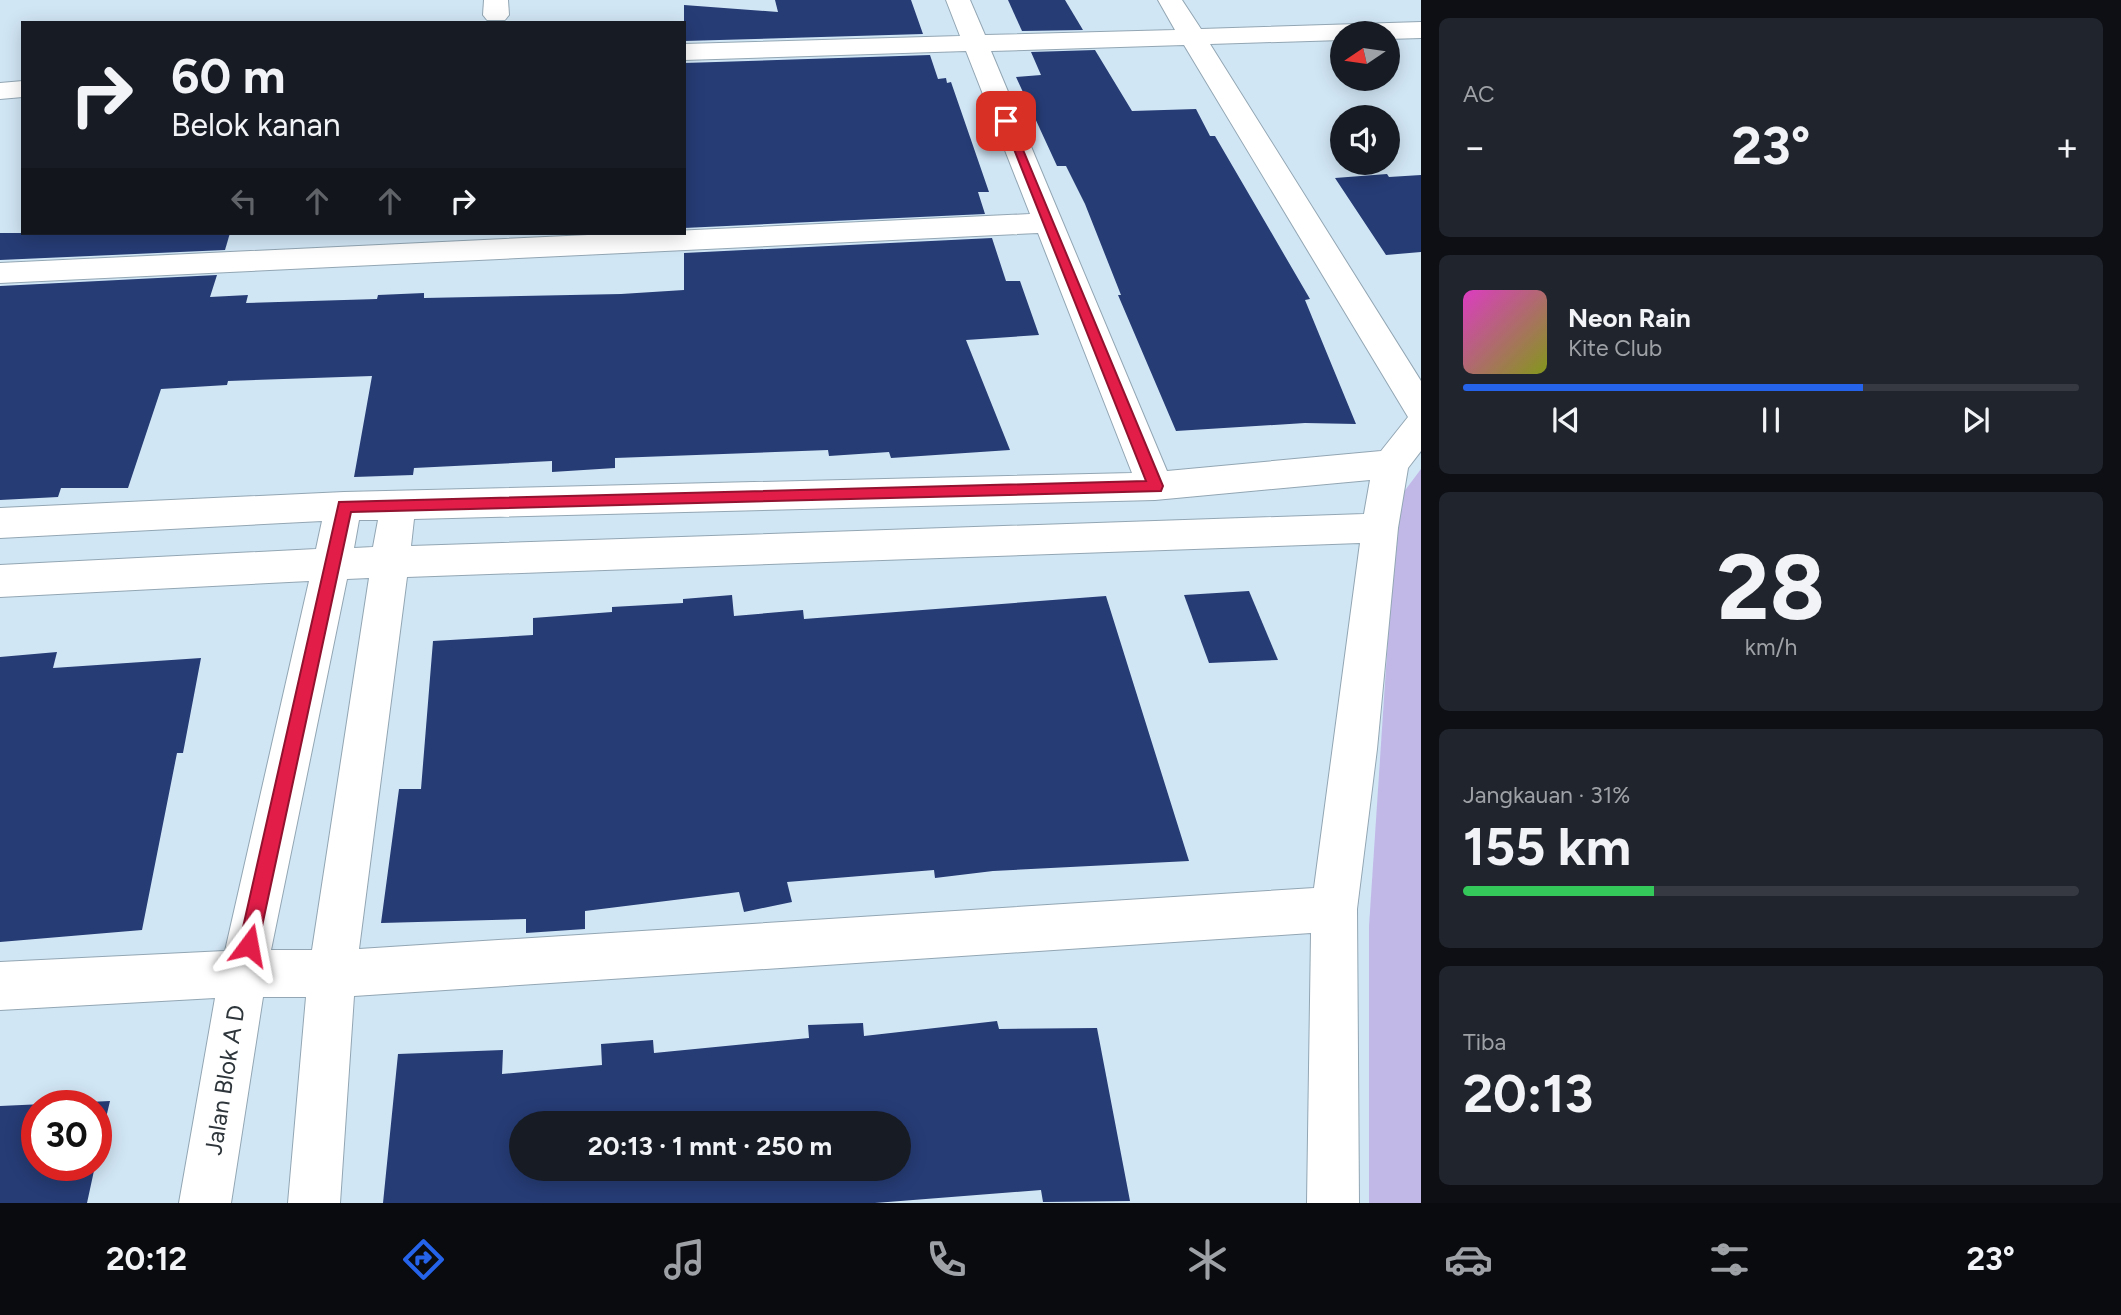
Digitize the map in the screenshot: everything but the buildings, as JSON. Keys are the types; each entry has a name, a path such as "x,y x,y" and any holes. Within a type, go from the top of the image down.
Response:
{"street":[{"path":"958,0 1155,486"},
{"path":"1170,0 1421,409"},
{"path":"686,52 974,45 1191,36 1415,22"},
{"path":"0,91 21,89"},
{"path":"0,273 1048,223"},
{"path":"1333,1203 1334,909 1356,749 1380,528 1391,464 1421,426"},
{"path":"0,523 345,506 1155,486 1391,464"},
{"path":"314,1203 332,974 398,505"},
{"name":"Jalan Blok A D","path":"205,1203 243,972 345,506"},
{"path":"0,581 334,564 1380,528"},
{"path":"0,986 243,972 332,974 1334,909"}],"shaded area":[{"path":"1421,469 1421,1203 1369,1203 1369,926 1397,501"}],"route":[{"path":"249,945 345,506 1155,486 1006,121"}]}
